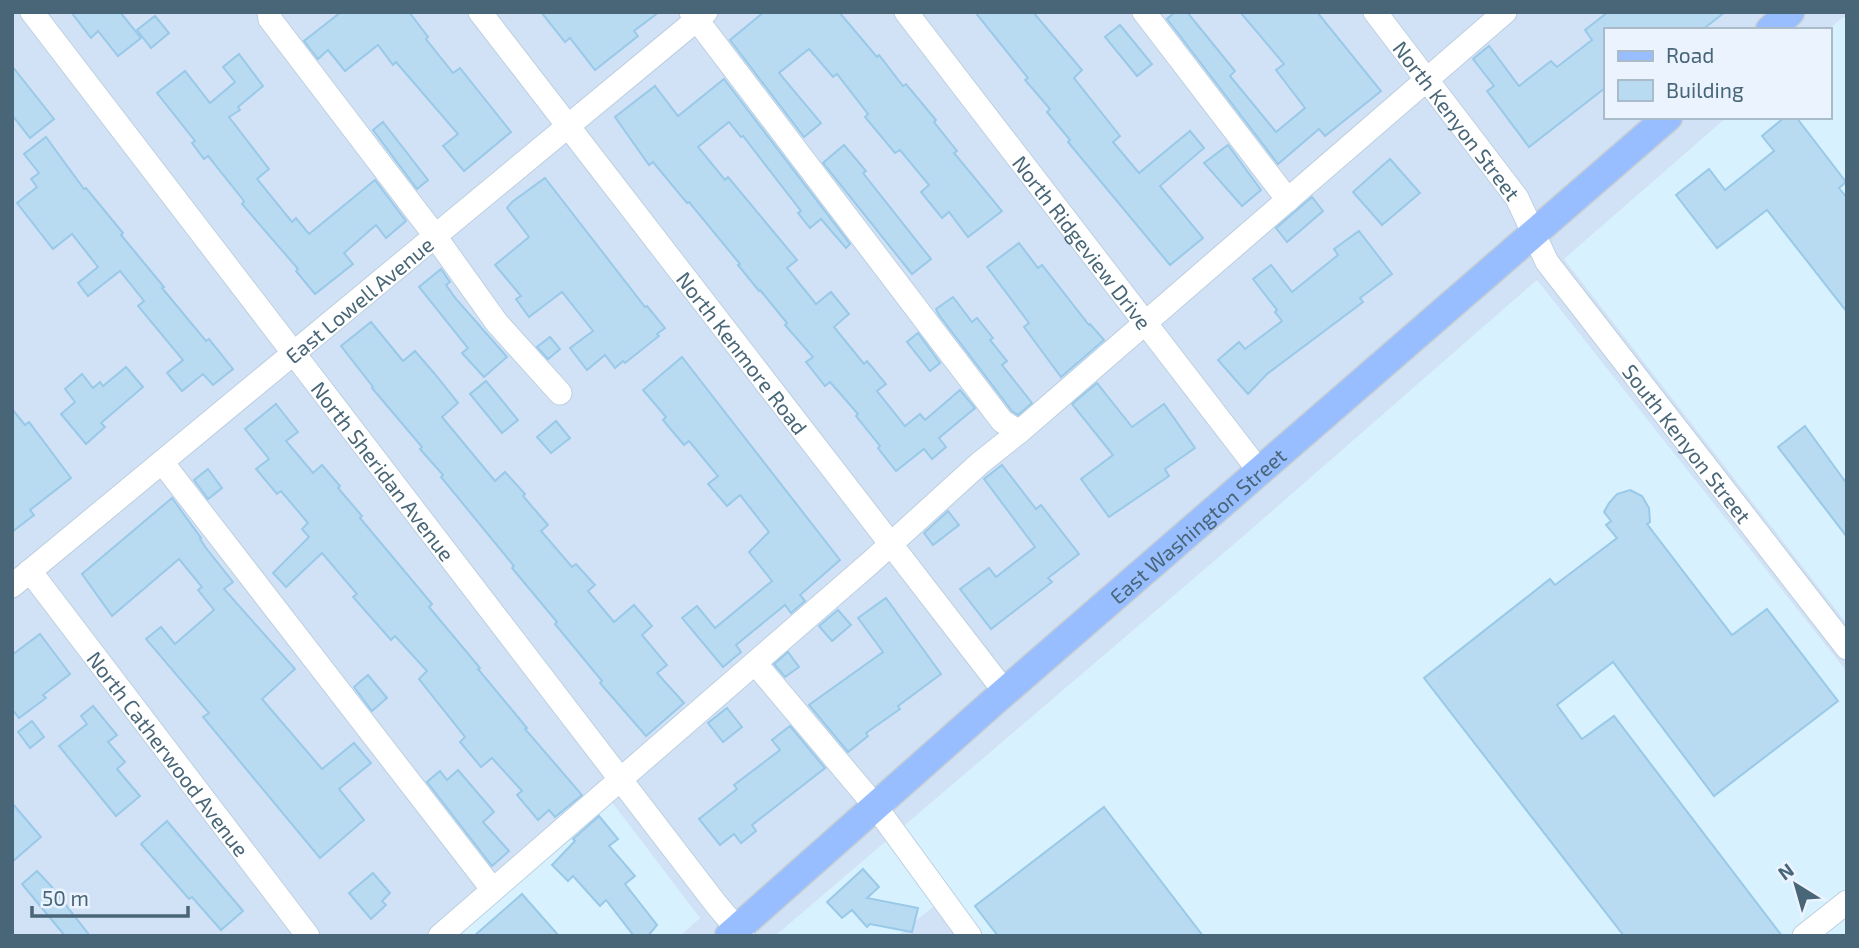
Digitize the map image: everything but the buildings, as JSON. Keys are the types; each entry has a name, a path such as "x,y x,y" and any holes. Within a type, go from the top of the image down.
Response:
{"main road":[{"path":"1772,28 1790,12"},
{"name":"East Washington Street","path":"736,933 1005,692 1666,119"}],"street":[{"name":"North Sheridan Avenue","path":"32,12 736,933"},
{"path":"269,12 270,19 435,236 497,324 560,393"},
{"name":"North Kenmore Road","path":"480,12 1005,692"},
{"name":"North Ridgeview Drive","path":"906,12 1260,472"},
{"path":"1144,12 1288,200"},
{"name":"North Kenyon Street","path":"1375,12 1517,198 1534,232"},
{"path":"440,936 891,544 980,463 1505,12"},
{"name":"East Lowell Avenue","path":"12,586 698,15"},
{"path":"698,15 1002,421 1019,432"},
{"name":"South Kenyon Street","path":"1534,232 1547,262 1847,648"},
{"path":"162,462 493,890"},
{"name":"North Catherwood Avenue","path":"30,571 308,936"},
{"path":"755,663 876,807 970,936"},
{"path":"1804,936 1847,902"}],"shaded area":[{"path":"12,12 1847,12 1847,936 12,936"},
{"path":"1843,17 1847,21 1847,624 1564,259 1725,119 1831,119 1830,28"},
{"path":"1537,280 1847,672 1847,936 970,936 944,898 897,936 775,936 1247,533"},
{"path":"605,793 700,918 680,936 440,936"}]}
